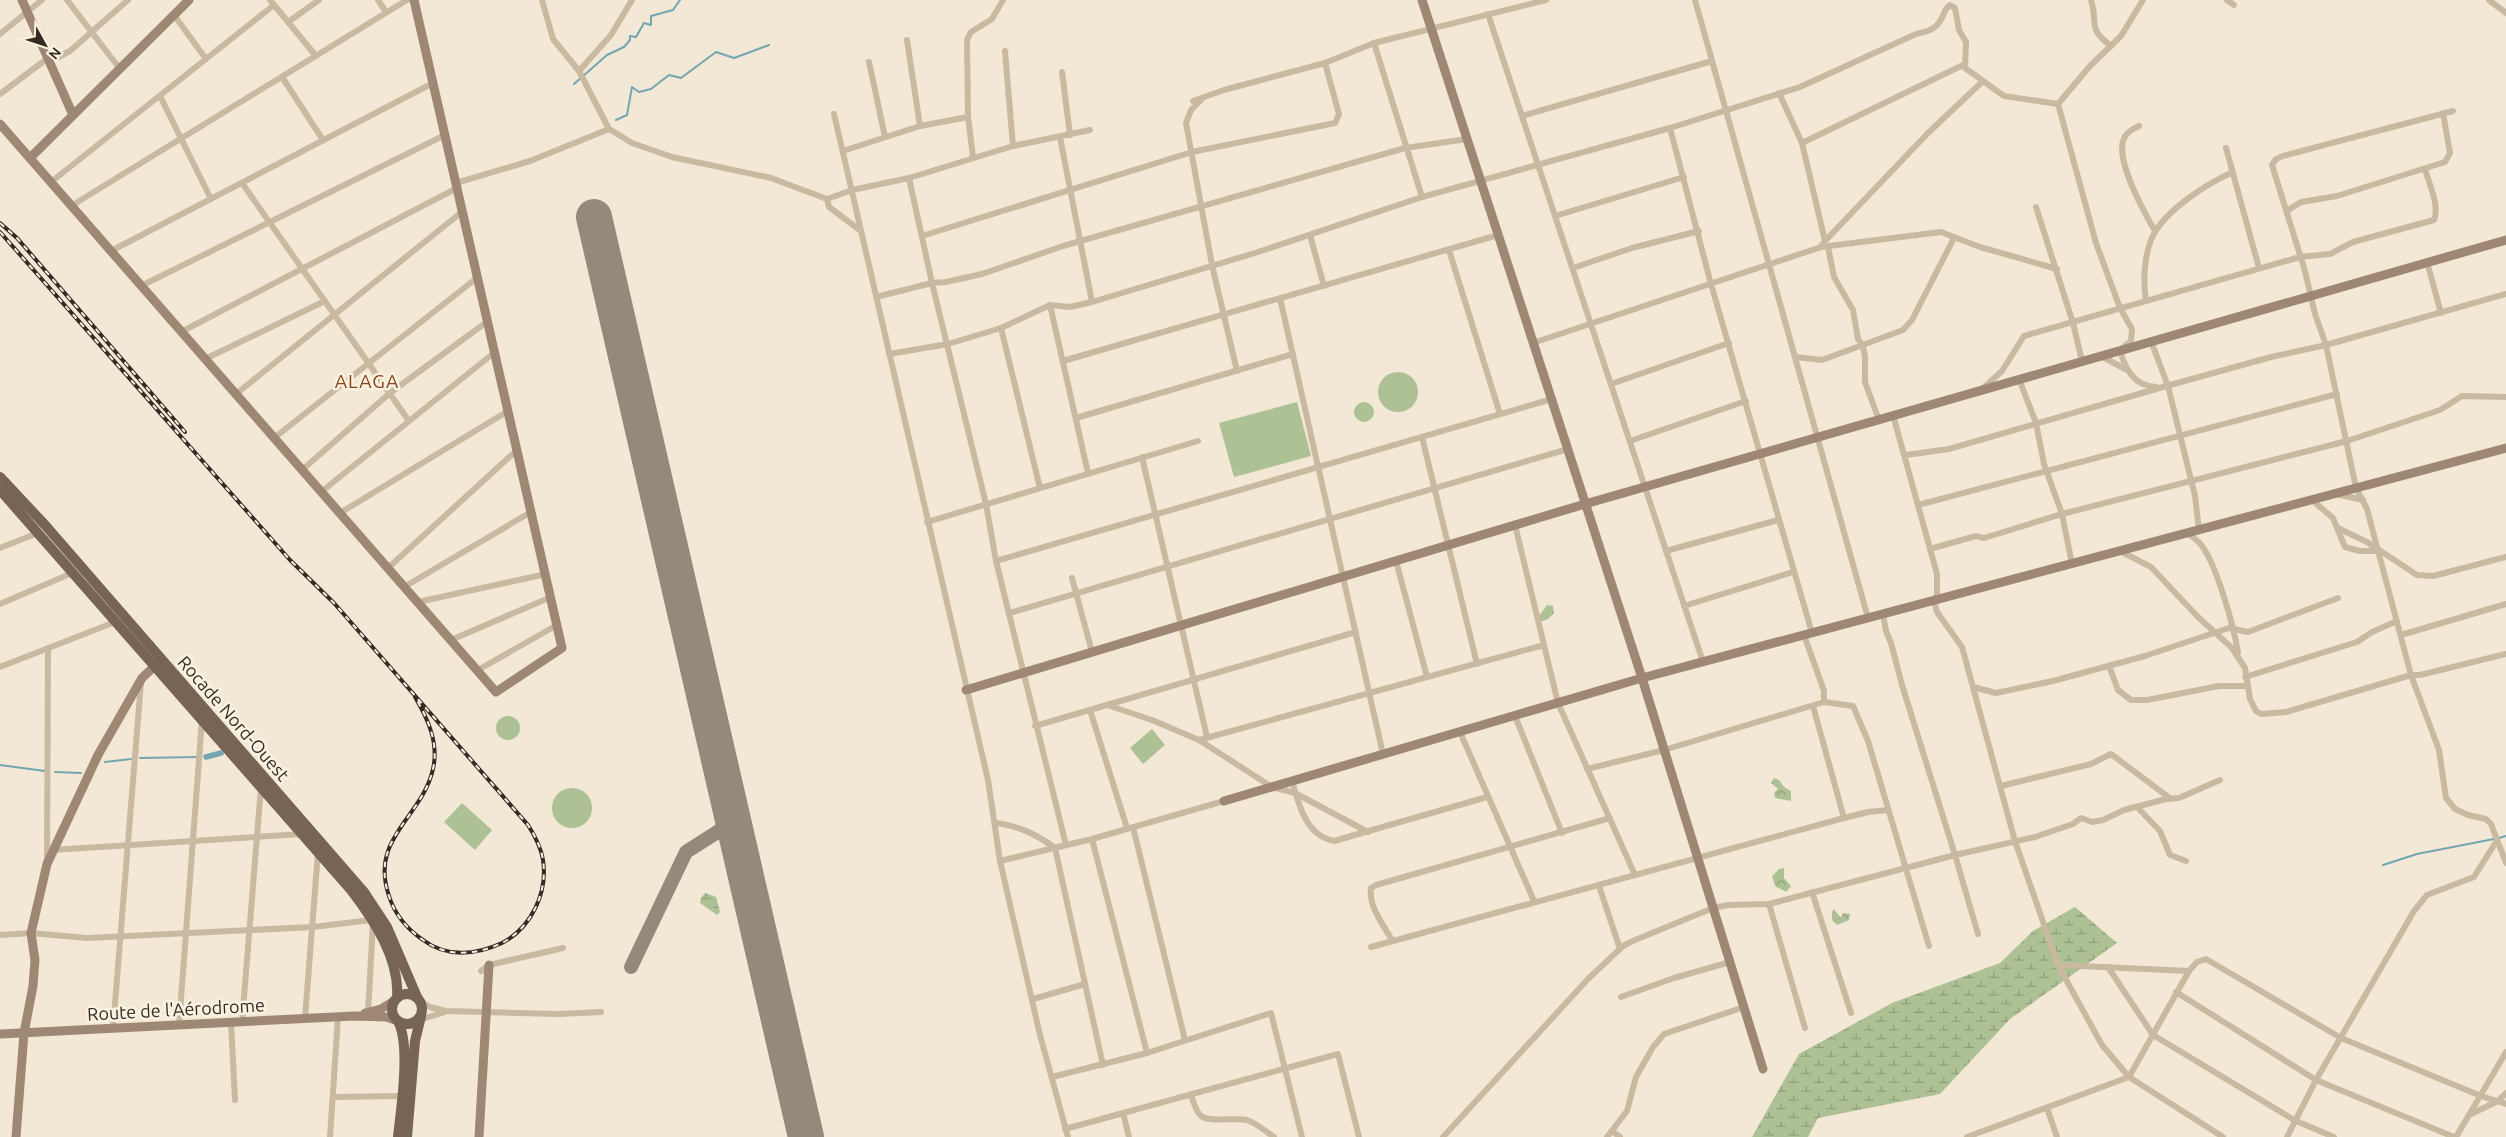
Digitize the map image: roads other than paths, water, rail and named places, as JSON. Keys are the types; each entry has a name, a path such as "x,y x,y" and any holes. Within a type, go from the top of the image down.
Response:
{"main road":[{"name":"Rocade Nord-Ouest","path":"0,477 158,663 364,892 387,926 418,999"},
{"name":"Rocade Nord-Ouest","path":"0,490 115,622 158,663 202,720 342,878 372,921 394,967 396,999"},
{"path":"398,1137 404,1044 403,1032 392,1010 396,999 405,994 418,999 422,1007 415,1041 407,1137"},
{"path":"398,1021 407,1024 419,1019"}],"street":[{"path":"22,0 73,115"},
{"path":"0,34 42,0"},
{"path":"68,0 120,69"},
{"path":"0,94 48,58 59,57 70,51 128,0"},
{"path":"30,158 189,0"},
{"path":"288,22 319,0"},
{"path":"378,0 386,12"},
{"path":"71,206 407,0"},
{"path":"0,124 496,692 562,648 414,0"},
{"path":"542,0 553,39 579,71 609,129 632,143 672,157 770,178 827,199 852,190 910,178 1013,146 1090,130"},
{"path":"579,71 611,35 632,0"},
{"path":"973,157 968,116 967,40 971,32 992,20 1003,0"},
{"path":"1422,0 1642,678 1763,1069"},
{"path":"1193,101 1224,90 1325,63 1374,43 1546,0"},
{"path":"1695,0 1768,267 1796,357 1816,438 1847,537 1868,618"},
{"path":"2091,0 2093,26 2099,36 2111,46"},
{"path":"2058,104 2090,66 2128,27 2143,0"},
{"path":"2227,0 2234,5"},
{"path":"2489,0 2506,13"},
{"path":"51,182 206,59 272,3 316,56"},
{"path":"889,354 948,344 1001,328 1050,305 1070,307 1092,302 1310,235 1422,197 1670,128 1800,87 1916,34 1930,31 1940,22 1943,11 1950,5 1955,8 1959,30 1966,42 1964,65"},
{"path":"1488,14 1703,662"},
{"path":"174,15 206,59"},
{"path":"907,40 920,126"},
{"path":"1374,43 1405,148 1422,197"},
{"path":"1005,51 1013,146"},
{"path":"1522,116 1712,61"},
{"path":"869,62 885,136"},
{"path":"922,236 1068,189 1192,152 1335,123 1339,114 1325,63"},
{"path":"1964,65 1982,82 2004,96 2058,104"},
{"path":"1802,143 1964,65"},
{"path":"1062,72 1070,135"},
{"path":"282,77 323,140"},
{"path":"1825,245 1928,133 1982,82"},
{"path":"111,251 434,83"},
{"path":"1778,93 1802,143 1825,245 1834,277 1853,310 1858,339 1863,346 1865,382 1879,420"},
{"path":"160,96 211,199"},
{"path":"1202,98 1191,110 1186,123 1212,265 1237,371"},
{"path":"2058,104 2096,243 2120,308 2128,320 2132,333 2131,341 2120,350"},
{"path":"2453,111 2276,159 2272,165 2326,345 2356,488 2363,500 2411,675 2438,750 2444,785 2450,805 2468,815 2486,819 2494,829 2496,842 2506,863"},
{"path":"834,114 996,824 1000,861 1068,1137"},
{"path":"2287,211 2301,202 2336,196 2445,162 2450,153 2443,114"},
{"path":"843,151 920,126 968,116"},
{"path":"2139,126 2129,131 2126,135 2122,152 2142,208 2156,231"},
{"path":"1670,128 1699,231 1711,284 1746,401 1793,572 1824,690 1824,702"},
{"path":"181,332 457,185 530,162 609,129"},
{"path":"141,286 445,135"},
{"path":"1060,137 1068,189 1092,302"},
{"path":"876,297 932,283 982,274 1080,241 1201,208 1405,148 1467,139"},
{"path":"2226,148 2259,268"},
{"path":"1980,390 2002,371 2024,336 2300,257 2330,254 2353,242 2434,220 2436,214 2435,204 2425,169"},
{"path":"2146,301 2144,266 2150,240 2156,231 2186,200 2217,179 2233,172"},
{"path":"1555,216 1684,177"},
{"path":"910,178 932,283 986,504 996,561 1025,672 1035,726 1066,845"},
{"path":"242,183 409,421"},
{"path":"827,199 830,207 861,231"},
{"path":"2036,206 2057,269 2082,361"},
{"path":"236,394 463,211"},
{"path":"1572,268 1632,248 1699,231"},
{"path":"1533,343 1590,322 1768,267 1825,245 1906,238 1941,232 1954,238 2057,269"},
{"path":"1310,235 1324,286"},
{"path":"1063,361 1498,235"},
{"path":"1796,357 1822,360 1903,330 1912,320 1954,238"},
{"path":"966,690 1586,504 2506,240"},
{"path":"1448,250 1500,414"},
{"path":"2427,262 2441,313"},
{"path":"274,438 478,277"},
{"path":"1906,456 1949,449 2165,386 2271,357 2326,345 2506,294"},
{"path":"1280,298 1383,754"},
{"path":"205,359 325,301"},
{"path":"1050,305 1088,473"},
{"path":"302,470 390,393 488,321"},
{"path":"1001,328 1040,488"},
{"path":"2151,341 2181,436 2191,480 2199,530"},
{"path":"1611,384 1729,343"},
{"path":"2120,350 2125,369"},
{"path":"321,492 495,352"},
{"path":"1076,418 1293,354"},
{"path":"2100,356 2125,369 2133,378 2150,387 2165,386"},
{"path":"2000,385 2002,371"},
{"path":"2020,379 2036,423 2046,473 2062,514 2072,564"},
{"path":"1918,505 2046,473 2337,394"},
{"path":"1930,549 1976,536 1991,536 2062,514 2347,441 2415,416 2440,410 2462,396 2506,397"},
{"path":"996,561 1552,399"},
{"path":"1630,442 1746,401"},
{"path":"340,513 508,411"},
{"path":"1893,415 1906,456 1937,574 1937,595 1934,601 1940,618 1962,648 2015,841 2058,966 2102,1045 2129,1078 2223,1137"},
{"path":"1422,437 1477,664"},
{"path":"927,522 1198,441"},
{"path":"1000,861 1092,839 1642,678 2506,448"},
{"path":"1010,613 1568,449"},
{"path":"388,568 517,450"},
{"path":"1142,458 1207,737"},
{"path":"2334,494 2363,500"},
{"path":"2312,500 2330,513 2338,528 2342,542 2349,550 2377,550"},
{"path":"1921,515 1930,502"},
{"path":"404,587 531,512"},
{"path":"1666,551 1778,520"},
{"path":"1515,525 1558,703 1634,875"},
{"path":"2338,528 2422,576 2433,576 2506,557"},
{"path":"0,548 38,533"},
{"path":"2187,533 2199,542 2208,554 2234,629 2239,656 2245,668 2250,699 2256,711 2267,715 2286,712 2411,675 2420,676 2506,654"},
{"path":"2120,551 2151,567 2239,656"},
{"path":"1396,560 1427,677"},
{"path":"1684,606 1793,572"},
{"path":"0,604 72,573"},
{"path":"418,602 546,574"},
{"path":"1072,578 1092,652"},
{"path":"451,640 551,597"},
{"path":"1973,687 1996,693 2109,666 2215,632 2234,629 2248,632 2338,598"},
{"path":"2401,635 2506,604"},
{"path":"1883,614 1902,685 1956,854 1978,934"},
{"path":"2245,677 2357,642 2372,632 2397,621"},
{"path":"0,667 115,622"},
{"path":"478,670 557,625"},
{"path":"1035,726 1356,632"},
{"path":"1198,740 1544,645"},
{"path":"46,864 48,648"},
{"path":"16,1137 24,1033 33,986 35,960 31,933 46,864 90,770 142,678 158,663"},
{"path":"2109,666 2118,690 2130,700 2147,700 2219,686 2247,686"},
{"path":"113,1028 142,678"},
{"path":"1586,769 1664,750 1824,702 1848,705 1856,712 1868,741 1929,946"},
{"path":"1107,705 1131,715 1152,720 1198,740 1272,787 1296,793 1368,832"},
{"path":"1813,706 1844,818"},
{"path":"1090,710 1130,828 1185,1040"},
{"path":"1515,716 1562,833"},
{"path":"179,1025 202,720"},
{"path":"1460,732 1534,901"},
{"path":"2001,786 2091,764 2110,754 2170,799"},
{"path":"1444,1137 1588,979 1620,949 1635,940 1713,908 1728,905 1769,904 1956,854 2015,841 2073,824 2081,818 2096,822 2119,812 2179,798 2220,780"},
{"path":"1292,781 1306,821 1315,833 1326,840 1334,841 1487,797"},
{"path":"242,1022 261,787"},
{"path":"2138,808 2160,831 2170,855 2186,861"},
{"path":"1372,947 1534,901 1599,886 1844,818 1868,812 1888,810"},
{"path":"1392,940 1374,908 1370,894 1371,888 1376,885 1509,845 1562,833 1610,818"},
{"path":"996,824 1022,828 1055,848 1103,1065"},
{"path":"52,850 302,834"},
{"path":"1092,839 1146,1053"},
{"path":"2287,1137 2316,1080 2422,900 2433,892 2474,877 2496,842"},
{"path":"305,1018 318,852"},
{"path":"1599,886 1620,949"},
{"path":"1812,892 1852,1013"},
{"path":"1769,904 1804,1028"},
{"path":"0,935 31,933 64,938 122,936 250,930 372,921 368,1013"},
{"path":"481,972 489,965 563,948"},
{"path":"1968,1137 2129,1078 2189,971 2203,960 2213,962 2341,1038 2481,1096 2506,1104"},
{"path":"1621,997 1674,978 1730,962"},
{"path":"479,1137 489,965"},
{"path":"2058,966 2189,971"},
{"path":"2108,967 2153,1035 2296,1121 2334,1137"},
{"path":"1033,999 1085,984"},
{"path":"2176,992 2316,1080 2455,1137 2506,1052"},
{"name":"Route de l'Aérodrome","path":"354,1016 381,1009 396,999"},
{"path":"418,999 430,1007 446,1011 558,1014 601,1012"},
{"path":"1607,1137 1627,1111 1636,1077 1653,1047 1664,1034 1744,1007"},
{"path":"419,1019 446,1011"},
{"path":"1052,1077 1146,1053 1271,1014 1302,1137"},
{"name":"Route de l'Aérodrome","path":"0,1034 354,1016 386,1017 398,1021"},
{"path":"330,1137 338,1017"},
{"path":"231,1022 235,1100"},
{"path":"1065,1128 1338,1054 1360,1137"},
{"path":"2468,1115 2498,1101 2506,1093"},
{"path":"1191,1095 1201,1116 1207,1119 1235,1118 1247,1120 1257,1124 1274,1137"},
{"path":"333,1097 402,1096"},
{"path":"2047,1108 2057,1137"},
{"path":"1123,1113 1129,1137"},
{"path":"1612,1131 1620,1137"}],"waterway":[{"path":"574,84 607,55 624,47 630,40 630,36 636,37 644,23 651,25 651,16 673,10 680,0"},
{"path":"616,120 627,115 632,87 639,92 651,89 669,75 681,78 716,52 734,58 769,45"},
{"path":"206,757 221,753"},
{"path":"140,758 197,757"},
{"path":"105,762 131,759"},
{"path":"0,765 45,771"},
{"path":"55,772 81,773"},
{"path":"2499,838 2506,836"},
{"path":"2383,865 2417,854 2494,839"}],"railway":[{"path":"0,223 17,238 185,432"},
{"path":"0,232 290,560 334,603 528,825 541,851 543,860 543,885 540,897 529,919 521,928 502,943 482,950 462,953 442,950 432,946 417,936 407,926 398,915 389,896 385,876 386,859 391,843 419,801 433,769 435,750 431,732 415,697"}],"district":[{"name":"ALAGA","path":"367,381"}]}
